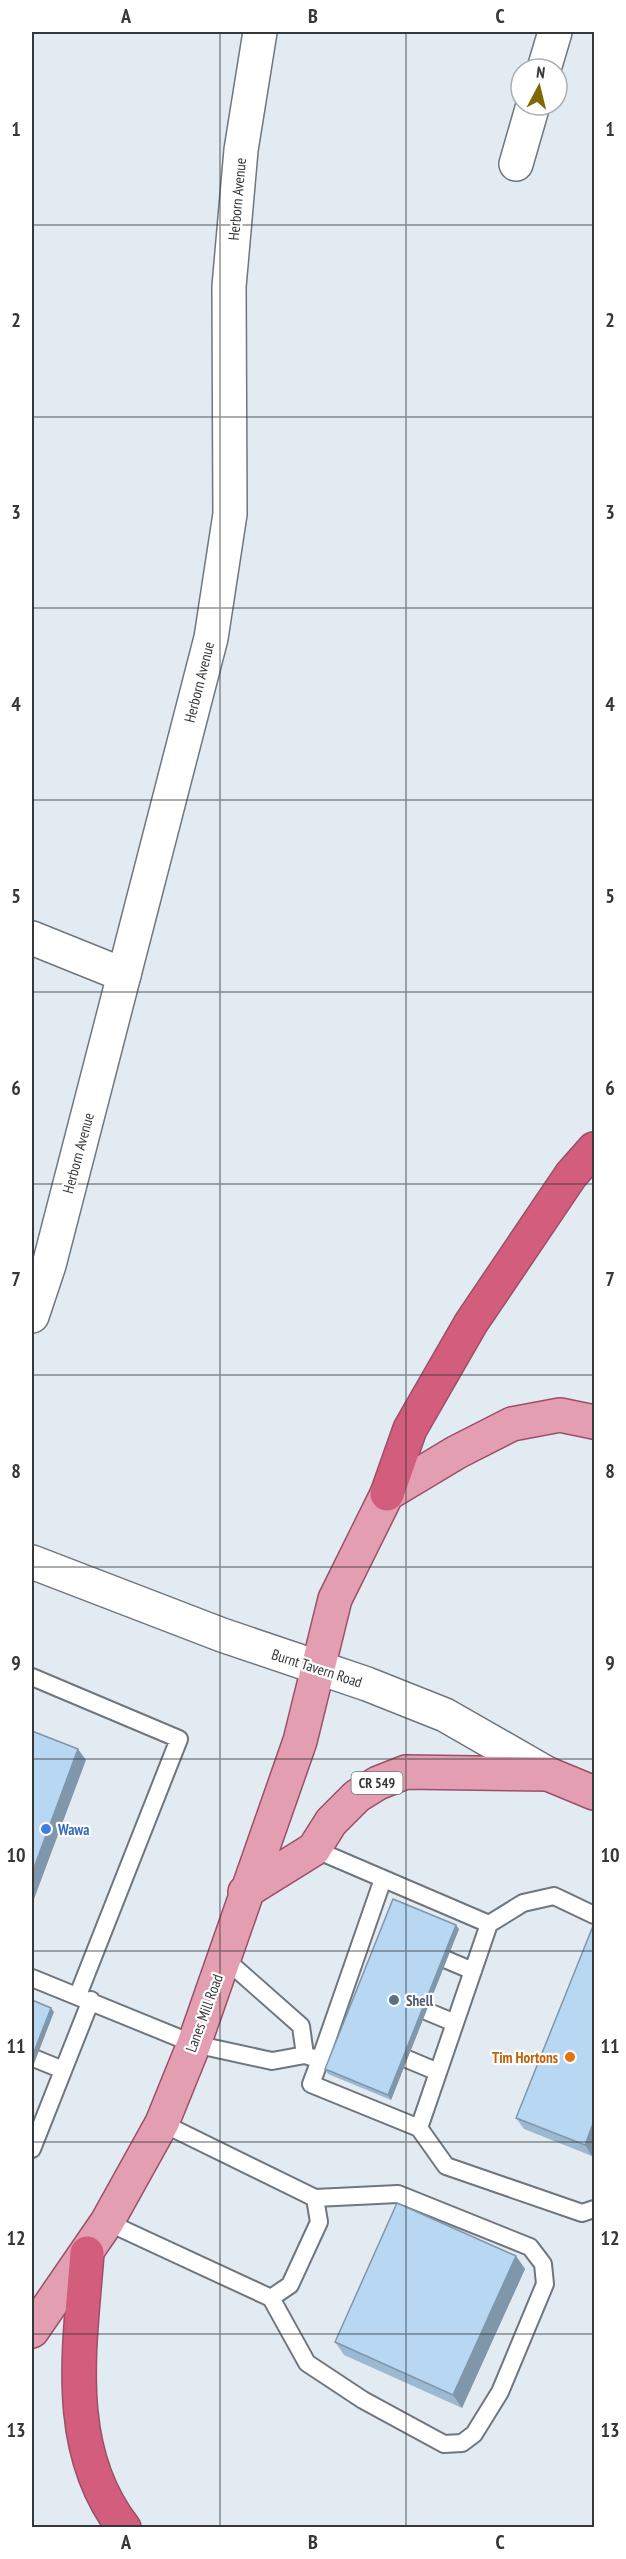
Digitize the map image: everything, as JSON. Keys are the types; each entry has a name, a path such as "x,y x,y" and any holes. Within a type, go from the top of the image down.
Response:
{"highway":[{"path":"387,1494 410,1429 471,1323 571,1175 594,1149"},
{"path":"87,2253 77,2378 80,2418 90,2462 106,2505 124,2528"}],"main road":[{"path":"387,1494 457,1452 512,1424 560,1415 594,1422"},
{"name":"Lanes Mill Road","path":"32,2331 107,2222 162,2123 194,2044 245,1892 300,1741 335,1599 387,1494"},
{"name":"CR 549","path":"245,1892 314,1849 331,1822 357,1796 378,1783 406,1772 548,1774"},
{"name":"Burnt Tavern Road","path":"548,1774 594,1792"}],"street":[{"name":"Herborn Avenue","path":"32,1316 52,1253 211,638 230,514 229,287 242,150 260,32"},
{"path":"548,57 555,32"},
{"path":"516,164 530,117"},
{"path":"32,938 124,975"},
{"name":"Burnt Tavern Road","path":"32,1562 222,1635 367,1684 445,1715 548,1774"}],"lane":[{"path":"32,1677 179,1739 84,1998 63,2070 34,2138"},
{"path":"314,1849 489,1924"},
{"path":"32,1978 194,2044 272,2061 312,2057 338,2028 354,1986 366,1928 383,1878"},
{"path":"419,2128 489,1924 523,1902 554,1896 594,1915"},
{"path":"366,1928 383,1935"},
{"path":"224,1958 301,2026 312,2057 311,2084 419,2128 446,2166 582,2213 594,2209"},
{"path":"447,1960 473,1971"},
{"path":"426,2011 455,2023"},
{"path":"36,2059 63,2070"},
{"path":"407,2059 438,2072"},
{"path":"107,2222 271,2298 307,2362 363,2400 444,2444 462,2443 474,2434 500,2392 545,2284 543,2264 530,2247 398,2194 315,2198 162,2123"},
{"path":"271,2298 290,2285 319,2222 315,2198"}],"building":[{"name":"Wawa","path":"32,1731 78,1749 32,1873"},
{"name":"Shell","path":"393,1899 456,1925 388,2095 325,2069"},
{"path":"593,1926 594,2121 585,2145 516,2118"},
{"path":"32,2000 51,2008 32,2057"},
{"path":"397,2203 516,2256 453,2395 335,2342"}],"place":[{"name":"Wawa","path":"46,1829"},
{"name":"Shell","path":"394,2000"},
{"name":"Tim Hortons","path":"570,2057"}]}
